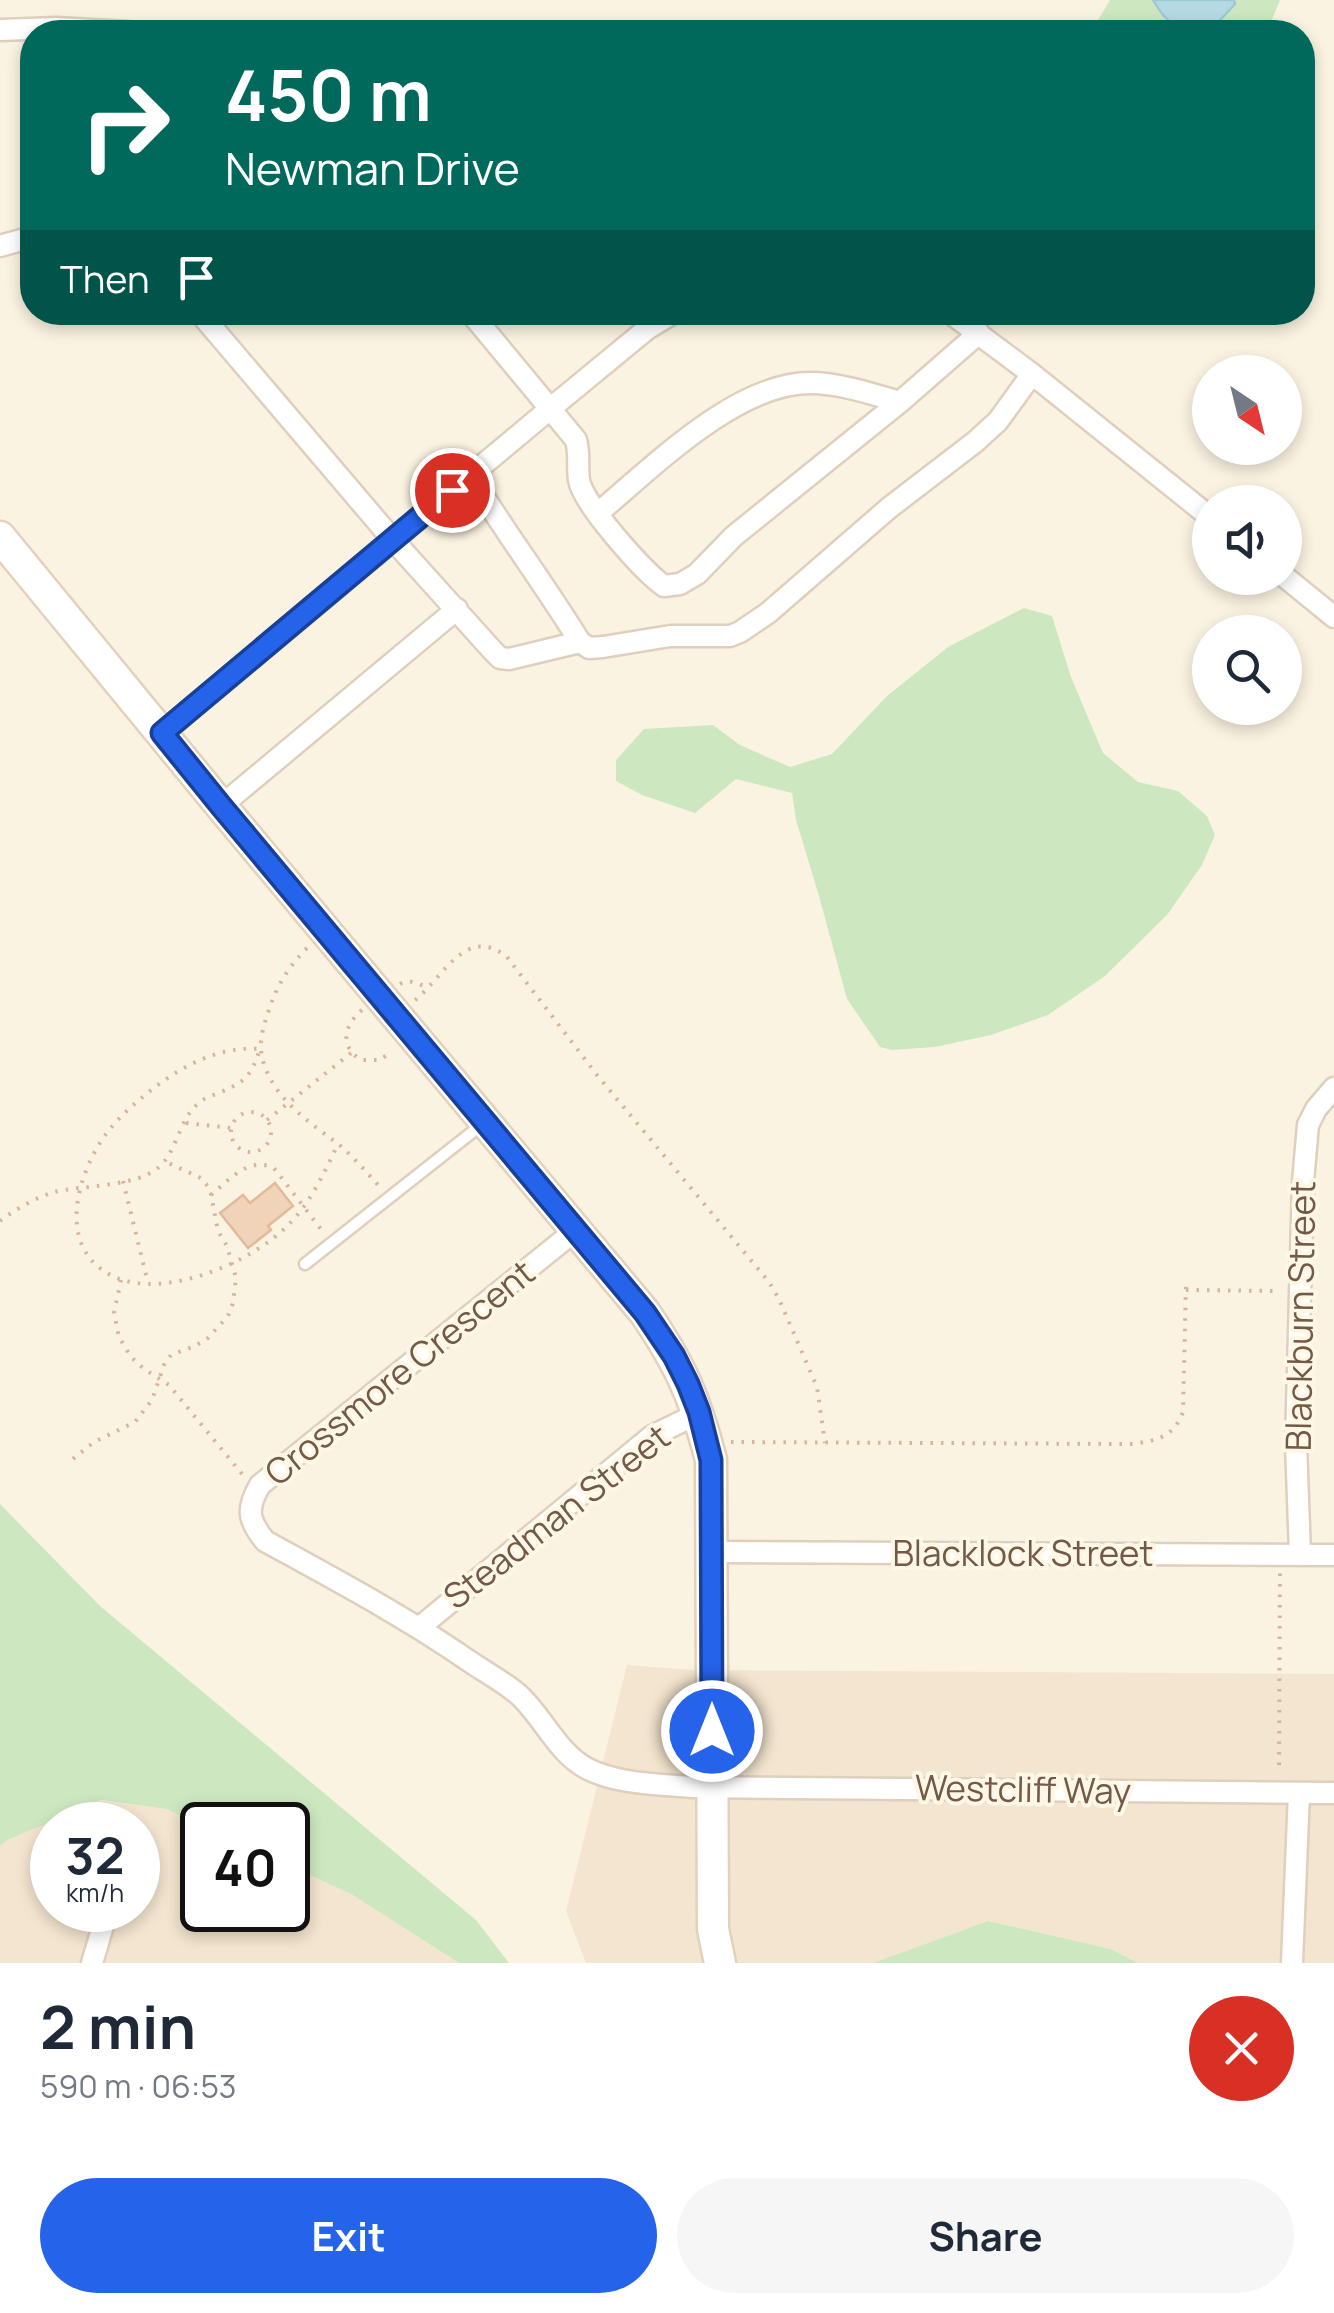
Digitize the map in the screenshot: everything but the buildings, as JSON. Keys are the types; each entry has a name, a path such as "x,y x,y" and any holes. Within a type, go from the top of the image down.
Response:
{"street":[{"path":"210,325 392,540 500,658 580,642"},
{"path":"481,325 576,440 580,453 579,482 598,513 648,574 664,586 680,584 697,574 734,536 979,333"},
{"path":"162,733 654,325"},
{"path":"968,325 1192,503"},
{"path":"470,475 580,642 589,648 670,636 730,636 768,612 889,508 975,442 998,421 1032,374"},
{"path":"598,513 699,430 740,401 775,387 811,383 900,402"},
{"path":"0,538 325,931 396,1001 485,1122 645,1313 674,1356 711,1460 713,1929 720,1963"},
{"path":"1302,591 1334,617"},
{"path":"221,806 457,609"},
{"name":"Blackburn Street","path":"1290,1554 1302,1182 1308,1125 1334,1088"},
{"name":"Crossmore Crescent","path":"576,1230 260,1485 250,1513 254,1528 265,1541 420,1627 518,1695 586,1768 648,1784 712,1787"},
{"name":"Steadman Street","path":"420,1627 652,1436 702,1427"},
{"name":"Blacklock Street","path":"712,1552 1334,1555"},
{"name":"Westcliff Way","path":"712,1787 1334,1793"},
{"path":"1292,1962 1299,1793"},
{"path":"92,1963 101,1932"}],"lane":[{"path":"305,1264 485,1122"}],"path":[{"path":"0,1222 55,1192 143,1176 159,1167 190,1112 204,1099 239,1084 252,1072 273,995 284,974 325,931"},
{"path":"396,1001 428,988 470,948 484,945 506,957 769,1282 816,1387 825,1442"},
{"path":"396,1001 404,982 428,988"},
{"path":"366,1007 346,1026 345,1038 351,1053 371,1061 388,1054"},
{"path":"260,1049 242,1047 183,1068 155,1086 106,1134 79,1189 77,1224 90,1259 102,1271 121,1280 148,1283 202,1275 250,1256 291,1223 318,1185 338,1144"},
{"path":"260,1049 271,1077 288,1103 356,1159 389,1198"},
{"path":"267,1120 351,1053"},
{"path":"244,1113 256,1113 267,1120 269,1139 255,1152 248,1152 236,1146 231,1128 244,1113"},
{"path":"184,1123 231,1128"},
{"path":"73,1459 94,1442 134,1422 152,1400 158,1378 172,1355 208,1338 234,1304 233,1263 218,1232 210,1189 201,1178 164,1161"},
{"path":"211,1195 245,1168 266,1164 274,1168 331,1244"},
{"path":"123,1180 148,1283"},
{"path":"121,1280 114,1313 119,1337 131,1357 190,1408 242,1474"},
{"path":"702,1427 825,1442 1130,1444 1156,1440 1171,1433 1182,1412 1186,1281"},
{"path":"1186,1290 1300,1291"},
{"path":"1279,1766 1290,1554"}],"shaded area":[{"path":"627,1665 692,1670 1334,1674 1334,1963 1138,1963 1111,1949 988,1921 873,1963 586,1963 566,1911"},
{"path":"21,1790 113,1802 30,1802 30,1932 160,1932 160,1808 180,1816 180,1932 310,1932 310,1875 351,1894 459,1963 0,1963 0,1820"}],"green space":[{"path":"1110,0 1153,0 1167,20 1098,20"},
{"path":"1234,0 1280,0 1272,20 1220,20 1235,4"},
{"path":"1024,608 1052,616 1071,677 1103,753 1138,782 1178,791 1207,816 1215,835 1202,865 1167,915 1105,976 1048,1015 991,1035 935,1047 880,1047 847,999 796,820 792,793 736,779 695,813 642,795 616,781 616,760 644,729 713,725 740,745 790,767 832,754 887,696 948,647"},
{"path":"0,1504 100,1606 476,1920 509,1963 459,1963 351,1894 310,1875 310,1802 180,1802 180,1816 160,1808 160,1802 30,1802 30,1830 0,1846"},
{"path":"988,1921 1111,1949 1138,1963 873,1963"}],"water":[{"path":"1153,0 1234,0 1235,4 1220,20 1168,20"}],"route":[{"path":"452,490 162,733 645,1313 674,1356 699,1412 711,1460 712,1731"}]}
